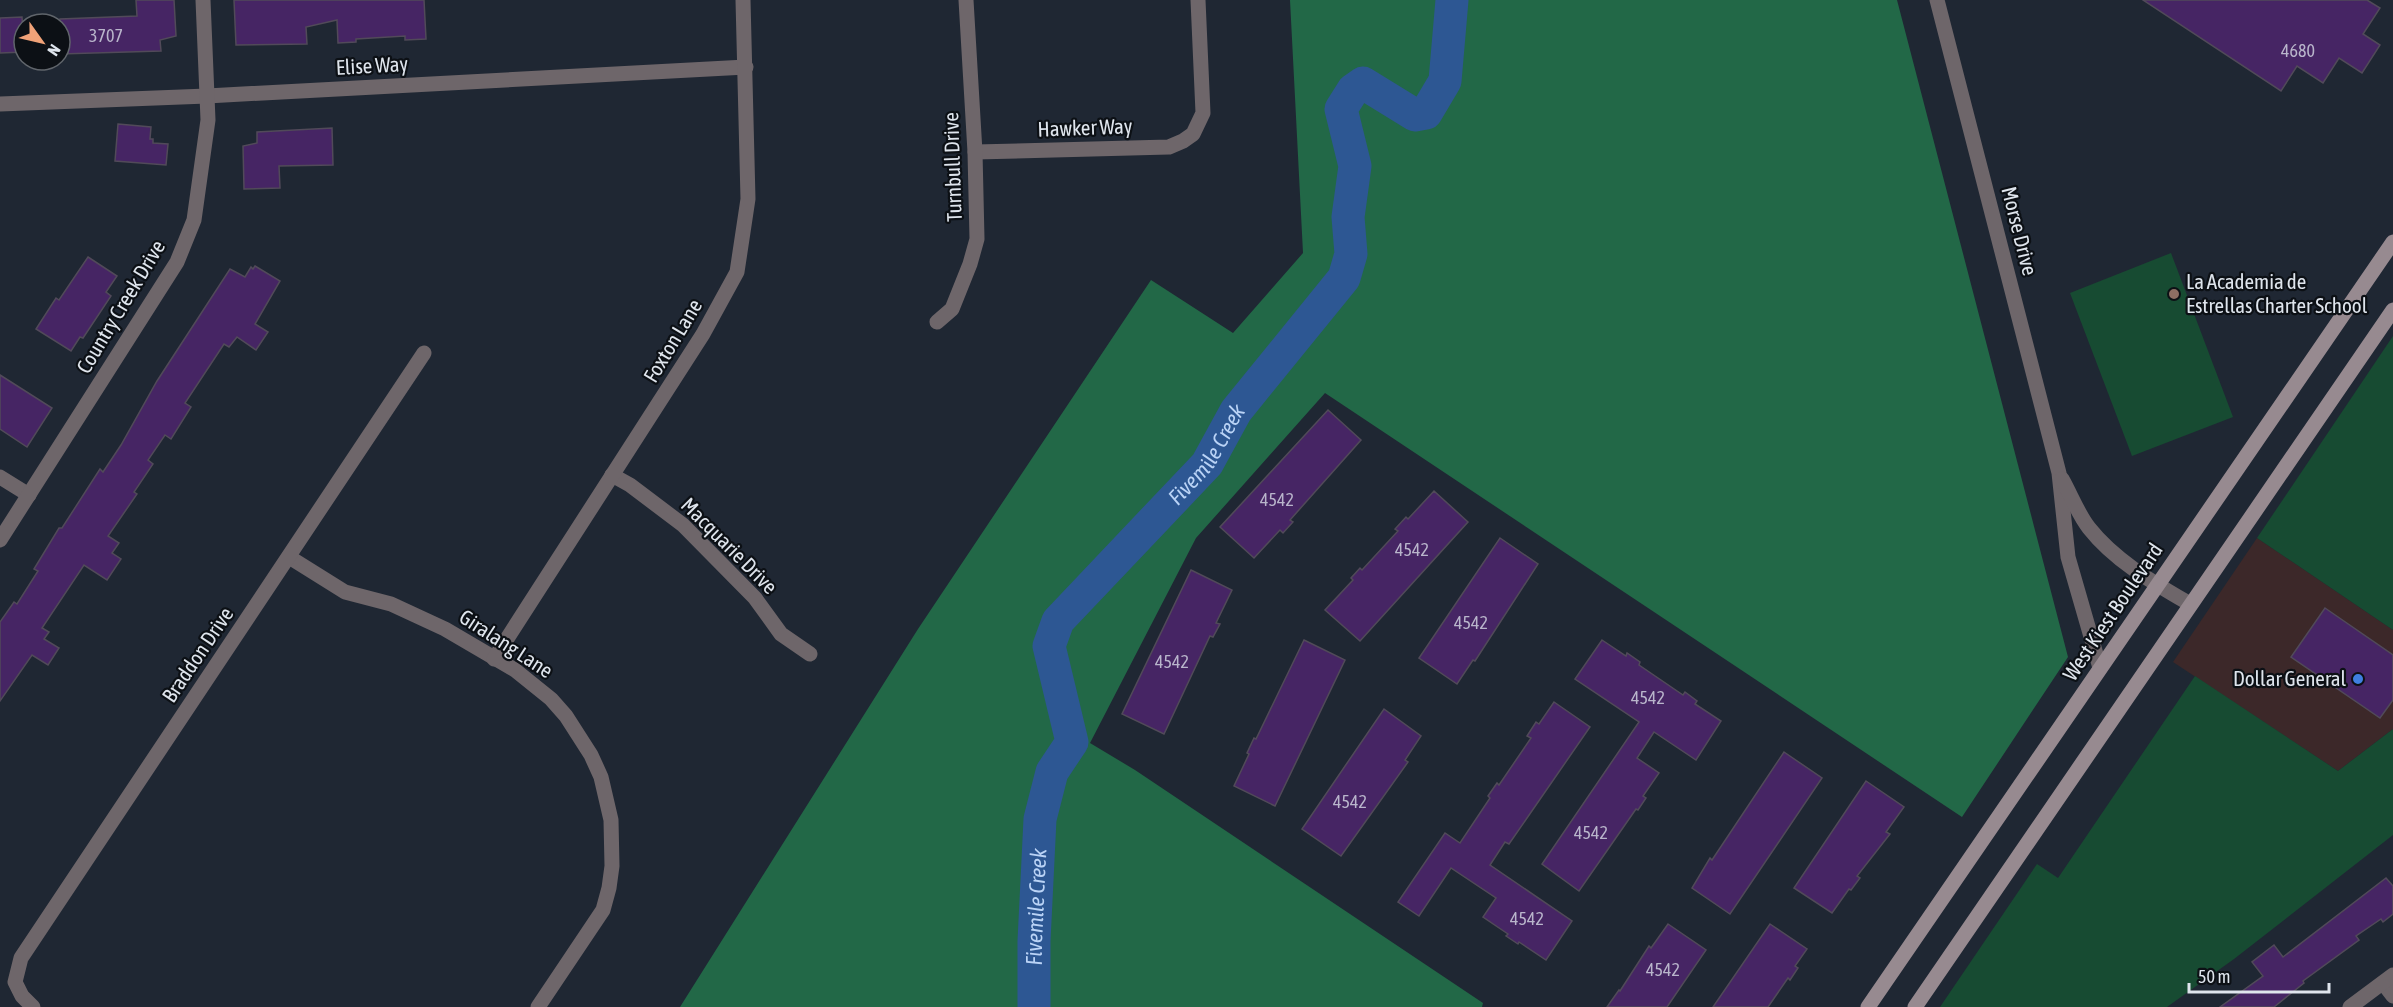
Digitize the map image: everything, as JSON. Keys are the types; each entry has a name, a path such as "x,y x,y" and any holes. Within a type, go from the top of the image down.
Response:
{"main road":[{"name":"West Kiest Boulevard","path":"1868,1007 2393,242"},
{"path":"1915,1007 2393,310"}],"street":[{"name":"Country Creek Drive","path":"0,540 177,262 194,220 208,120 203,0"},
{"name":"Foxton Lane","path":"494,659 704,334 737,272 748,199 743,0"},
{"name":"Turnbull Drive","path":"938,322 952,309 970,264 977,239 975,152 966,0"},
{"name":"Hawker Way","path":"975,152 1169,147 1183,141 1193,134 1203,113 1198,0"},
{"name":"Morse Drive","path":"1937,0 2059,472 2068,557 2100,668"},
{"name":"Elise Way","path":"0,104 207,96 746,67"},
{"name":"Braddon Drive","path":"33,1007 22,996 15,982 21,958 424,354"},
{"name":"Morse Drive","path":"2059,472 2089,527 2116,555 2157,585 2190,604"},
{"name":"Macquarie Drive","path":"612,475 630,485 683,525 755,598 781,634 810,654"},
{"path":"0,477 28,495"},
{"name":"Giralang Lane","path":"289,557 345,592 391,604 434,624 494,659 534,684 566,716 580,735 601,777 611,820 612,866 603,910 538,1007"},
{"path":"2350,1007 2388,979 2393,996"}],"shaded area":[{"path":"2257,538 2393,630 2393,729 2338,771 2173,662"}],"green space":[{"path":"1290,0 1897,0 2068,657 1962,817 1325,393 1196,538 1090,743 1135,770 1483,1003 1482,1007 680,1007 918,629 1151,280 1233,333 1303,253"},
{"path":"2171,253 2233,417 2132,456 2070,293"},
{"path":"2393,336 2393,630 2257,538"},
{"path":"2195,676 2338,771 2393,729 2393,835 2234,959 2167,1007 1940,1007 2037,864 2058,878"}],"building":[{"path":"136,0 174,0 176,36 160,40 161,51 72,54 72,19 137,16"},
{"path":"234,0 424,0 426,39 405,40 405,36 356,39 356,42 338,43 337,20 306,27 307,44 236,45"},
{"path":"2143,0 2367,0 2380,8 2363,34 2380,45 2362,73 2339,58 2323,83 2297,66 2281,91"},
{"path":"12,17 12,52 0,53 0,18"},
{"path":"118,124 151,127 150,139 153,139 153,143 168,144 166,165 115,161"},
{"path":"332,128 333,165 279,166 280,188 244,189 243,146 257,143 257,132"},
{"path":"88,257 117,276 106,292 111,296 83,338 80,337 71,351 36,329 56,298 59,300"},
{"path":"255,266 280,281 255,324 268,332 256,350 237,337 229,347 224,344 185,403 191,407 171,439 165,435 148,460 153,464 134,492 137,494 108,536 119,543 112,553 121,559 107,580 84,565 42,628 49,632 44,639 59,648 48,665 32,655 0,701 0,622 14,602 17,604 38,571 34,569 59,528 62,528 100,469 103,472 121,445 157,381 230,269 245,277 251,267 253,269"},
{"path":"0,375 52,408 27,447 0,429"},
{"path":"1328,410 1361,440 1290,520 1293,522 1283,533 1280,530 1254,558 1220,527"},
{"path":"1434,491 1468,522 1360,641 1325,610 1353,580 1351,578 1360,568 1362,570 1398,531 1395,529 1406,517 1408,519"},
{"path":"1500,538 1538,564 1475,661 1473,660 1457,684 1419,658"},
{"path":"1191,570 1232,590 1216,623 1220,624 1213,637 1210,636 1164,734 1122,714"},
{"name":"Dollar General","path":"2325,608 2393,655 2393,700 2380,718 2291,657"},
{"path":"1304,640 1345,660 1275,806 1234,786 1254,738 1256,739"},
{"path":"1602,640 1626,656 1627,653 1640,662 1639,665 1683,695 1685,692 1697,701 1695,704 1721,721 1696,760 1654,732 1637,758 1659,773 1643,796 1646,798 1638,810 1636,809 1579,891 1542,864 1639,722 1575,679"},
{"path":"1554,702 1590,727 1509,844 1505,842 1490,865 1572,921 1546,960 1506,936 1508,934 1483,917 1496,898 1451,868 1419,916 1398,902 1445,833 1460,843 1490,798 1488,796 1497,783 1499,785 1531,738 1527,736 1536,722 1539,724"},
{"path":"1384,709 1421,736 1405,760 1408,762 1341,856 1302,829"},
{"path":"1784,752 1822,778 1730,914 1692,888 1710,858 1712,860"},
{"path":"1866,781 1904,807 1886,832 1890,834 1857,876 1860,878 1832,913 1794,888"},
{"path":"2386,878 2393,886 2393,914 2383,922 2381,919 2356,936 2359,940 2303,981 2304,983 2274,1007 2220,1007 2263,976 2252,962 2274,945 2283,957"},
{"path":"1668,924 1706,950 1667,1007 1607,1007 1649,946 1651,948"},
{"path":"1770,924 1807,949 1795,966 1798,968 1790,980 1788,978 1768,1007 1713,1007"}],"waterway":[{"name":"Fivemile Creek","path":"1034,1007 1034,941 1040,819 1052,772 1072,742 1049,646 1058,621 1207,464 1236,411 1344,278 1351,254 1348,217 1355,166 1341,109 1353,90 1363,83 1415,115 1426,113 1445,81 1452,0"}],"place":[{"name":"La Academia de Estrellas Charter School","path":"2174,294"},
{"name":"Dollar General","path":"2358,679"}]}
